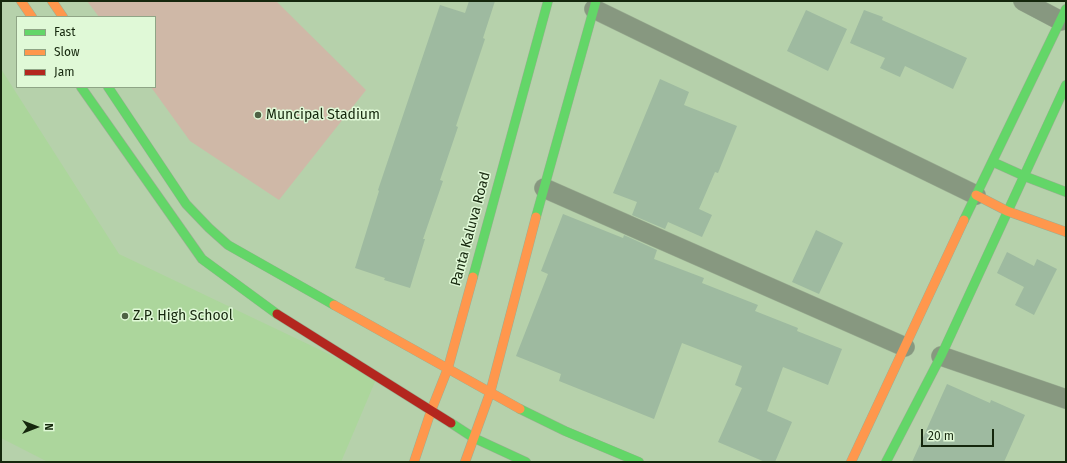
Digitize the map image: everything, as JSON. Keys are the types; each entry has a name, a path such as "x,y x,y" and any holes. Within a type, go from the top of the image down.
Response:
{"street":[{"path":"21,1 31,16"},
{"path":"52,1 61,16"},
{"name":"Panta Kaluva Road","path":"414,462 431,411 448,368 548,1"},
{"path":"851,462 976,195 1063,15 1023,1"},
{"path":"465,462 490,392 544,188 595,5 1007,211 1066,232"},
{"path":"886,462 941,356 1066,85"},
{"path":"82,88 202,258 270,309 431,411 474,438 526,462"},
{"path":"109,88 186,204 228,245 523,411 565,431 639,462"},
{"path":"993,162 1066,192"},
{"path":"544,188 905,348"},
{"path":"941,356 1066,399"}],"shaded area":[{"name":"Muncipal Stadium","path":"87,1 276,1 366,90 279,200 190,141 152,88 156,88 156,16 98,16"},
{"name":"Z.P. High School","path":"1,69 119,254 377,377 341,462 48,462 1,438"}],"building":[{"path":"469,1 495,1 483,38 485,39 456,126 458,127 440,180 443,181 423,239 425,239 410,288 384,280 385,278 355,268 379,191 378,190 440,5 465,13"},
{"path":"806,10 847,29 828,71 787,51"},
{"path":"864,10 883,17 882,20 967,58 953,89 905,66 900,77 880,68 885,58 850,43"},
{"path":"660,79 689,92 684,105 737,126 718,173 715,172 699,209 712,215 702,237 668,222 665,229 632,215 637,202 613,193"},
{"path":"563,214 623,238 624,235 657,250 654,259 704,278 702,283 758,305 755,311 798,328 797,331 842,349 828,385 783,367 767,411 792,422 775,462 765,462 718,442 742,388 735,385 742,366 682,343 654,419 559,381 561,374 516,356 548,274 541,271"},
{"path":"816,230 843,243 819,294 792,282"},
{"path":"1007,252 1034,266 1037,259 1057,269 1034,315 1015,305 1024,287 997,273"},
{"path":"947,384 990,403 991,400 1025,415 1004,462 912,462"}],"traffic: fast":[{"path":"473,277 548,1"},
{"path":"536,217 596,1"},
{"path":"964,220 1066,9"},
{"path":"886,462 941,356 1066,85"},
{"path":"82,88 202,259 277,314"},
{"path":"109,88 186,204 209,228 228,245 334,305"},
{"path":"993,162 1066,192"},
{"path":"520,409 565,431 639,462"},
{"path":"451,423 474,438 526,462"}],"traffic: slow":[{"path":"21,1 31,16"},
{"path":"52,1 62,16"},
{"path":"976,195 1007,211 1066,232"},
{"path":"465,462 490,393 536,217"},
{"path":"851,462 964,220"},
{"path":"414,462 431,411 448,368 473,277"},
{"path":"334,305 520,409"}],"traffic: jam":[{"path":"277,314 451,423"}],"place":[{"name":"Muncipal Stadium","path":"258,115"},
{"name":"Z.P. High School","path":"125,316"}]}
